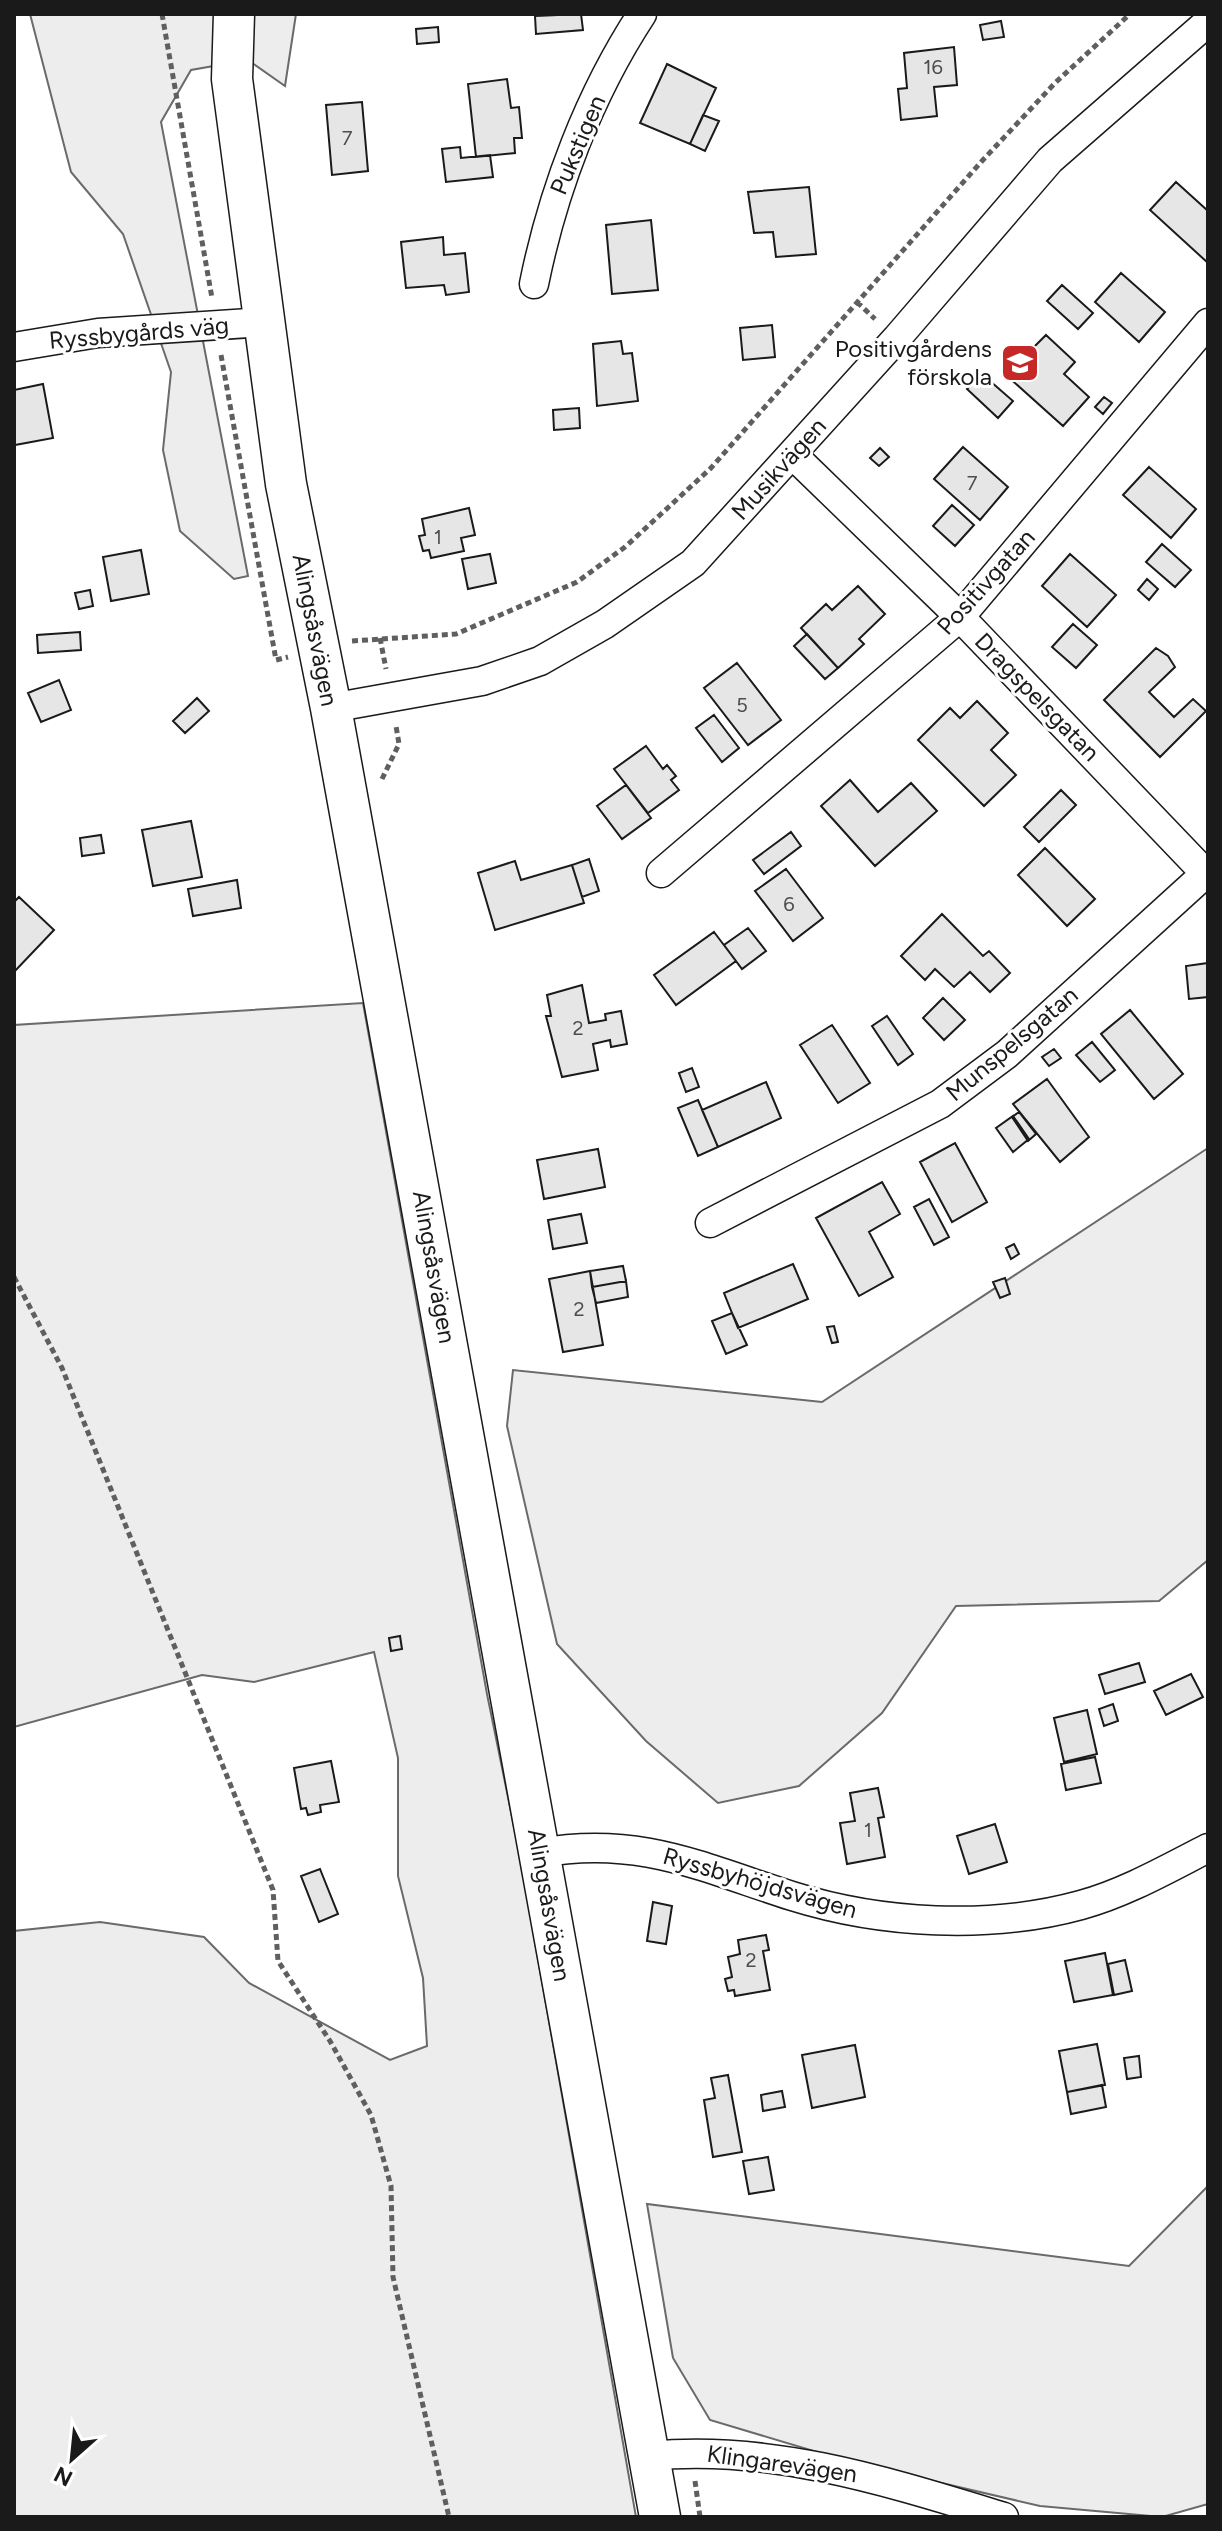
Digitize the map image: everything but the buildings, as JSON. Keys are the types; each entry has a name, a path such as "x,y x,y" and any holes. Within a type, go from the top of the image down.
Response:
{"main road":[{"name":"Alingsåsvägen","path":"234,14 232,79 286,484 331,708 660,2517"}],"street":[{"name":"Pukstigen","path":"534,284 547,218 581,130 642,14"},
{"name":"Musikvägen","path":"331,708 482,681 540,661 605,624 693,563 793,455 1050,160 1208,22"},
{"name":"Ryssbygårds väg","path":"14,347 98,333 265,322"},
{"name":"Positivgatan","path":"661,873 960,617 1208,323"},
{"name":"Dragspelsgatan","path":"793,455 960,617 1206,875"},
{"name":"Munspelsgatan","path":"710,1223 940,1104 1007,1054 1206,875"},
{"name":"Ryssbyhöjdsvägen","path":"539,1853 575,1847 639,1849 843,1910 958,1920 1079,1906 1151,1877 1208,1848"},
{"name":"Klingarevägen","path":"650,2456 721,2453 839,2468 1004,2517"}],"path":[{"path":"318,649 352,641 456,634 577,582 625,547 710,469 982,161 1055,83 1130,14"},
{"path":"14,1277 62,1368 273,1890 278,1961 330,2041 371,2115 391,2186 393,2277 449,2517"}],"shaded area":[{"path":"30,14 296,14 285,86 248,60 191,70 161,122 248,576 234,579 180,531 163,450 171,372 123,234 71,172"},
{"path":"363,1003 487,1694 520,1856 636,2517 14,2517 14,1931 100,1922 204,1937 249,1983 390,2060 427,2046 423,1978 398,1876 398,1758 374,1652 254,1682 202,1675 14,1727 14,1025"},
{"path":"1208,1148 1208,1560 1159,1601 956,1606 882,1713 799,1786 718,1803 646,1741 557,1644 507,1426 513,1370 822,1402"},
{"path":"1208,2186 1208,2504 1162,2517 1040,2506 847,2461 710,2420 673,2358 647,2204 1129,2266"}],"place":[{"name":"Positivgårdens förskola","path":"1020,363"}]}
